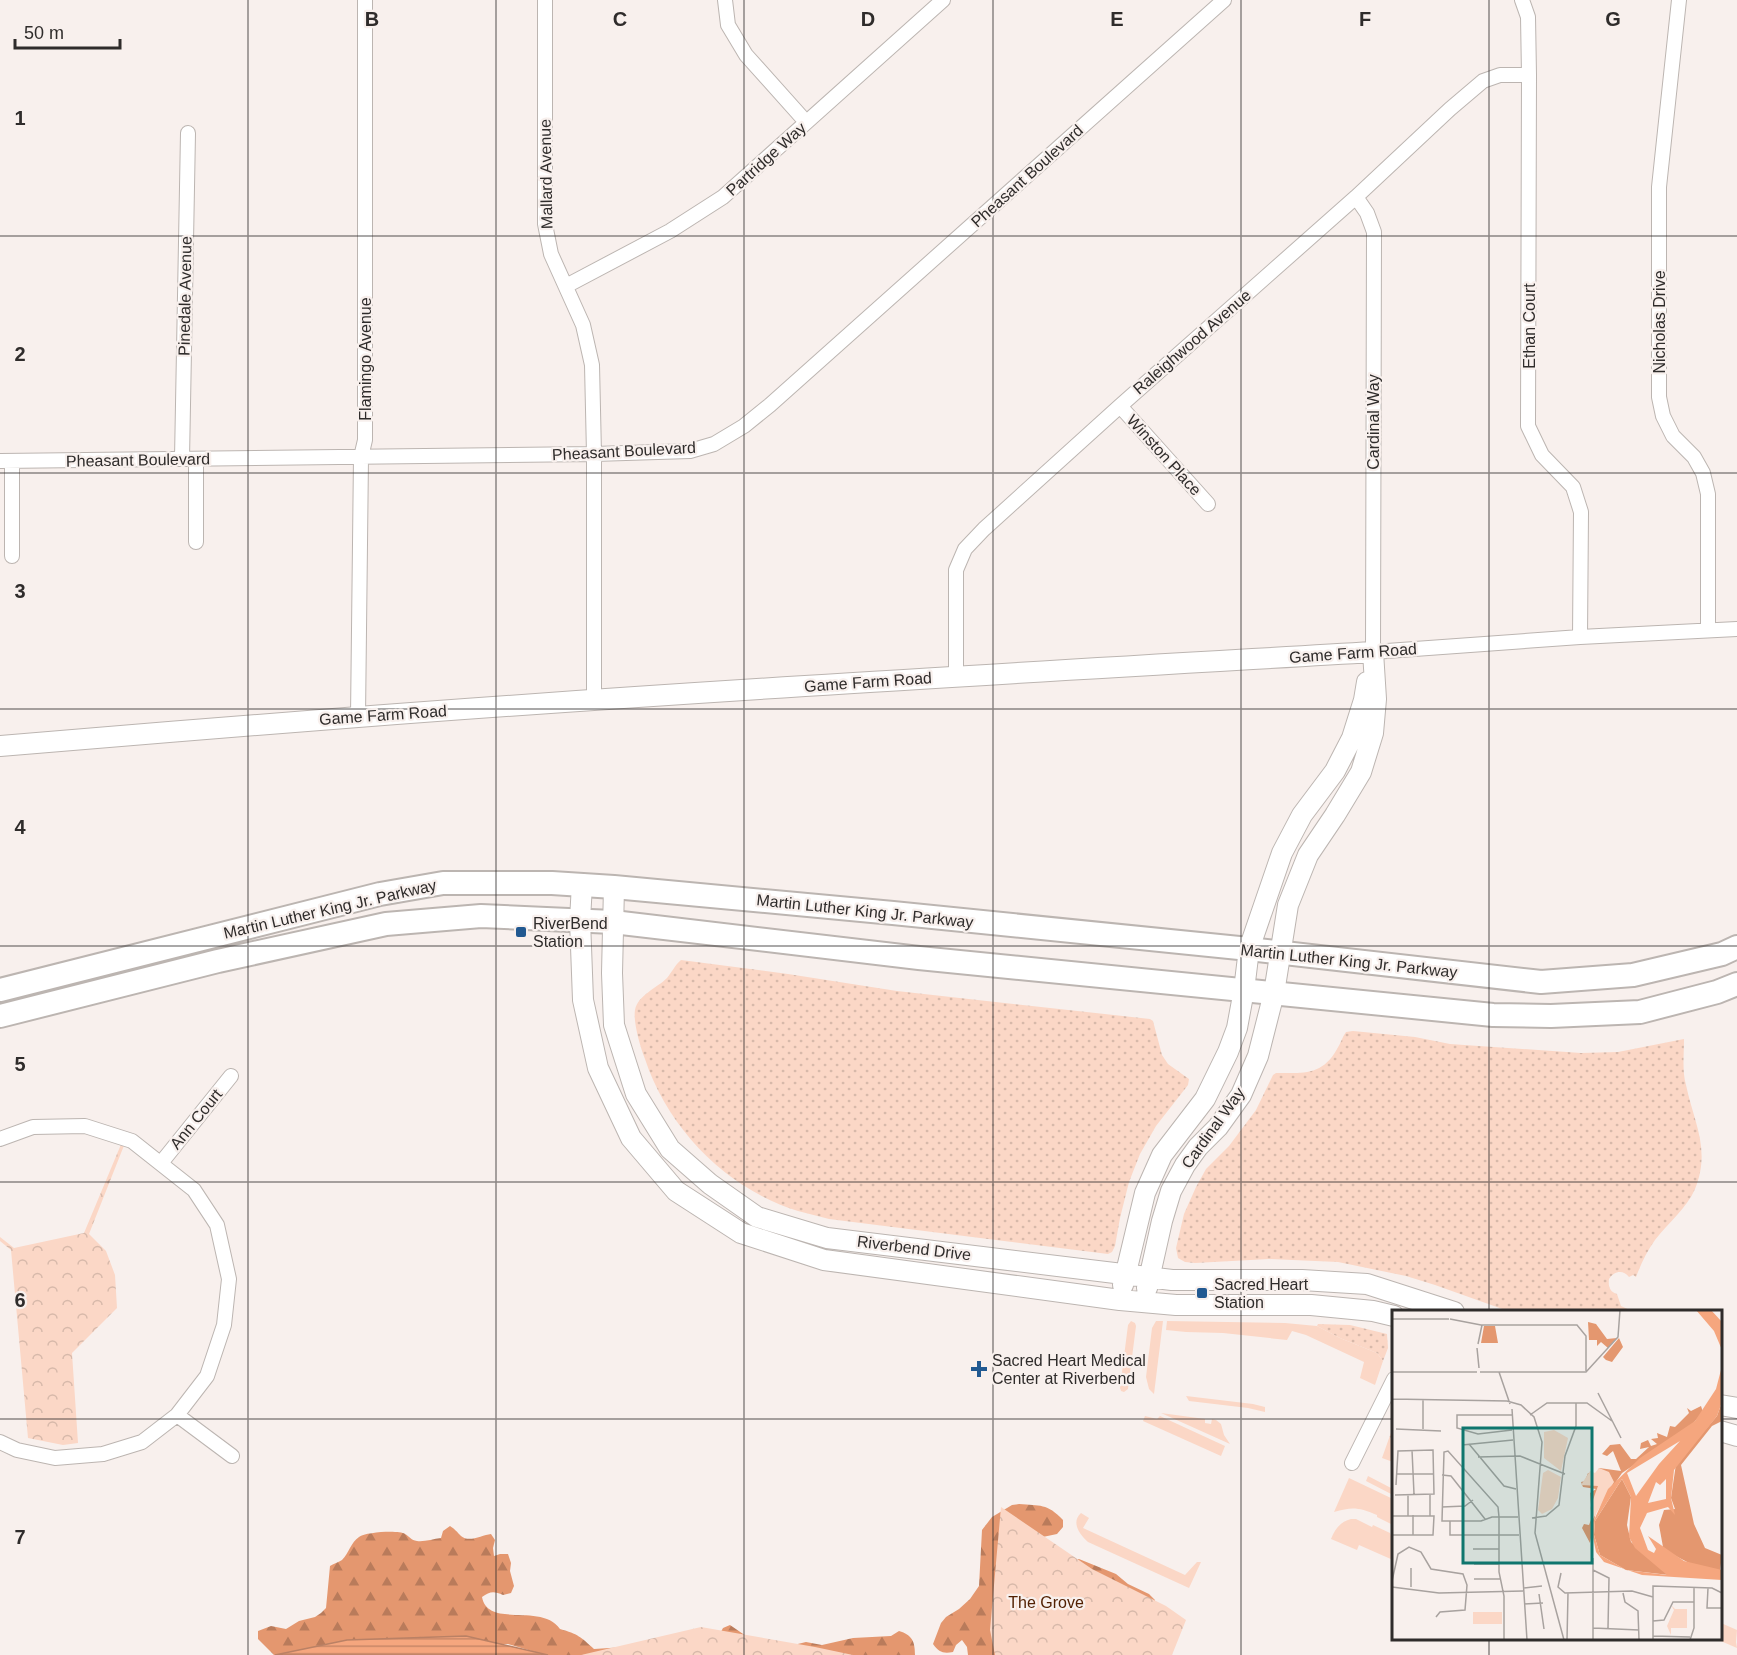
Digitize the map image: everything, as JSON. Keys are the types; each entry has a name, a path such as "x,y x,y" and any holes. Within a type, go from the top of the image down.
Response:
{"main road":[{"name":"Martin Luther King Jr. Parkway","path":"0,990 390,892 443,883 582,884 1249,949 1541,982 1634,975 1722,954 1737,947"},
{"name":"Martin Luther King Jr. Parkway","path":"0,1016 218,961 386,924 481,916 613,922 919,958 1493,1015 1551,1016 1640,1012 1717,992 1737,984"}],"street":[{"name":"Flamingo Avenue","path":"358,717 361,457 365,440 365,0"},
{"name":"Mallard Avenue","path":"544,0 545,224 551,254 583,325 592,365 594,700"},
{"path":"725,0 728,25 746,56 806,122"},
{"name":"Partridge Way","path":"566,286 670,231 723,197 944,0"},
{"name":"Pheasant Boulevard","path":"6,461 594,454 690,451 714,444 744,426 770,405 1224,0"},
{"name":"Ethan Court","path":"1522,0 1528,17 1529,75 1528,426 1542,455 1573,487 1581,512 1580,637"},
{"name":"Nicholas Drive","path":"1679,0 1659,187 1659,397 1663,416 1673,436 1694,457 1703,473 1708,494 1708,630"},
{"name":"Raleighwood Avenue","path":"956,676 956,570 964,549 992,521 1483,81 1500,75 1529,75"},
{"name":"Pinedale Avenue","path":"188,133 189,459 196,542"},
{"name":"Cardinal Way","path":"1144,1302 1171,1191 1198,1147 1218,1127 1241,1095 1258,1056 1274,993 1288,905 1308,855 1361,772 1373,733 1376,699 1373,652 1374,232 1367,213 1356,197"},
{"name":"Winston Place","path":"1120,406 1208,504"},
{"path":"6,461 12,556"},
{"name":"Game Farm Road","path":"0,746 594,700 1737,629"},
{"name":"Cardinal Way","path":"1120,1300 1145,1193 1162,1155 1205,1099 1228,1052 1237,1028 1249,949 1281,853 1302,815 1335,771 1352,738 1364,700 1373,652"},
{"name":"Riverbend Drive","path":"582,884 580,920 584,1000 598,1068 631,1138 676,1191 741,1233 824,1260 1120,1300 1176,1305 1311,1305 1373,1311 1392,1316"},
{"name":"Riverbend Drive","path":"614,887 612,973 614,1026 636,1094 670,1149 710,1184 757,1217 827,1238 1172,1280 1302,1280 1367,1284 1416,1305 1448,1310"},
{"name":"Ann Court","path":"161,1163 231,1076"},
{"path":"0,1139 33,1127 86,1126 132,1141 194,1190 217,1225 229,1279 224,1325 207,1376 177,1415 142,1442 103,1454 55,1458 17,1450 0,1442"},
{"path":"1352,1462 1392,1384"},
{"path":"1722,1405 1737,1408"},
{"path":"177,1415 231,1456"},
{"path":"1722,1432 1737,1436"}],"green space":[{"path":"681,960 897,991 1150,1019 1153,1021 1162,1055 1168,1064 1189,1079 1188,1085 1156,1126 1140,1154 1129,1182 1115,1246 1108,1254 829,1219 772,1201 747,1188 724,1172 685,1132 655,1085 639,1041 635,1010 640,1000 667,978"},
{"path":"1346,1032 1415,1037 1450,1044 1581,1053 1618,1052 1684,1039 1685,1080 1700,1136 1700,1175 1692,1196 1652,1244 1636,1277 1633,1275 1629,1277 1619,1272 1613,1274 1609,1279 1610,1289 1617,1294 1621,1306 1630,1310 1505,1310 1406,1276 1338,1262 1269,1259 1195,1263 1185,1262 1178,1258 1176,1248 1184,1214 1196,1187 1206,1169 1229,1146 1256,1110 1273,1075 1303,1073 1325,1064"},
{"path":"122,1142 125,1143 89,1234 106,1251 115,1275 117,1308 72,1353 78,1443 63,1445 28,1438 11,1250 0,1241 0,1237 14,1248 84,1233"},
{"path":"1131,1321 1136,1326 1128,1389 1124,1392 1120,1388 1128,1325"},
{"path":"1156,1321 1163,1321 1154,1394 1149,1389 1146,1377 1152,1328"},
{"path":"1167,1321 1285,1323 1317,1326 1377,1353 1383,1361 1375,1385 1360,1378 1364,1362 1306,1335 1292,1331 1287,1340 1166,1330"},
{"path":"1318,1324 1350,1325 1387,1334 1388,1348 1383,1361 1377,1353 1340,1338 1317,1326"},
{"path":"1186,1396 1253,1404 1265,1407 1265,1412 1189,1401"},
{"path":"1161,1413 1205,1419 1205,1423 1211,1424 1212,1419 1216,1420 1221,1424 1230,1444"},
{"path":"1145,1416 1157,1419 1160,1416 1225,1446 1221,1456 1143,1421"},
{"path":"1392,1430 1392,1462 1382,1458"},
{"path":"1368,1476 1392,1488 1392,1494 1366,1481"},
{"path":"1349,1478 1392,1499 1392,1524 1377,1515 1360,1509 1334,1512"},
{"name":"The Grove","path":"1012,1505 1048,1508 1063,1520 1063,1527 1057,1534 1038,1538 1049,1563 1079,1559 1116,1574 1155,1600 1155,1608 1170,1655 968,1655 967,1647 962,1640 953,1652 942,1652 937,1649 933,1644 941,1623 970,1599 979,1586 982,1530 992,1517"},
{"name":"The Grove","path":"1001,1507 1092,1569 1166,1606 1186,1620 1172,1655 995,1655 990,1630"},
{"path":"1081,1513 1089,1518 1083,1528 1185,1575 1197,1562 1201,1562 1189,1588 1088,1542 1076,1524"},
{"path":"1356,1519 1390,1533 1392,1560 1359,1545 1357,1550 1331,1539 1338,1526"},
{"path":"450,1526 468,1539 491,1534 495,1540 494,1556 508,1554 514,1586 511,1593 503,1595 492,1592 482,1597 486,1606 494,1612 529,1615 552,1621 560,1629 579,1636 594,1649 716,1641 723,1628 730,1625 749,1638 777,1649 806,1642 822,1645 853,1638 891,1636 899,1631 912,1639 915,1655 545,1655 508,1644 274,1655 258,1639 258,1631 271,1626 286,1629 299,1621 315,1617 326,1608 330,1566 342,1560 359,1537 375,1533 396,1532 405,1534 415,1541 426,1541 441,1538 443,1531"},
{"path":"1722,1623 1737,1630 1737,1648 1718,1640 1722,1640"},
{"path":"701,1627 815,1647 853,1655 581,1655"}],"shaded area":[{"path":"466,1636 548,1655 275,1655 347,1640"}],"place":[{"name":"RiverBend Station","path":"521,932"},
{"name":"Sacred Heart Station","path":"1202,1293"},
{"name":"Sacred Heart Medical Center at Riverbend","path":"979,1369"}]}
